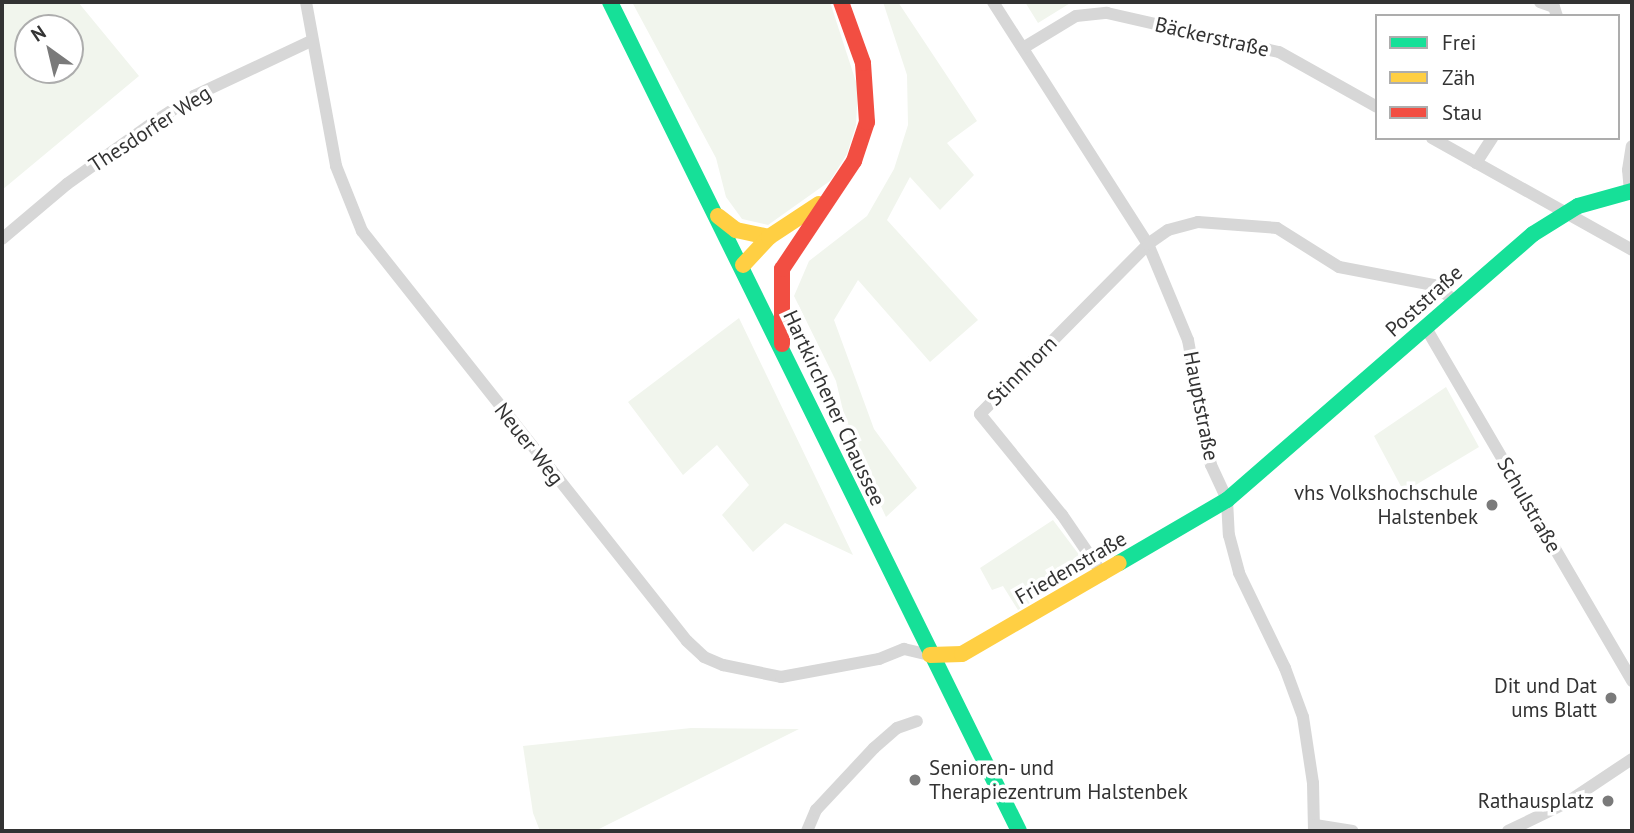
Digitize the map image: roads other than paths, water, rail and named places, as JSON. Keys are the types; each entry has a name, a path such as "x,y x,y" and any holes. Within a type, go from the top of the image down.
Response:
{"main road":[{"name":"Hartkirchener Chaussee","path":"610,2 782,344 858,512 1019,831"},
{"path":"782,344 779,285 789,252 854,161 867,121 866,82 847,6"},
{"name":"Poststraße","path":"1227,500 1456,301 1563,214 1590,201 1631,191"},
{"path":"743,265 769,237 829,197"},
{"path":"718,216 736,230 769,237"},
{"path":"743,265 765,263 789,252"},
{"name":"Friedenstraße","path":"930,654 962,654 1103,575 1227,500"}],"street":[{"name":"Neuer Weg","path":"306,2 311,41 340,183 362,231 687,641 704,657 723,665 781,677 878,659 904,649 930,654"},
{"name":"Hauptstraße","path":"993,2 1148,244 1188,340 1211,465 1227,500 1228,535 1239,573 1285,668 1303,717 1314,828"},
{"path":"1540,2 1554,7 1556,14"},
{"name":"Bäckerstraße","path":"1023,48 1076,16 1107,13 1279,52 1375,106"},
{"name":"Thesdorfer Weg","path":"2,239 66,184 153,122 207,90 311,41"},
{"path":"1436,140 1563,214 1632,250"},
{"path":"1476,163 1491,140"},
{"name":"Poststraße","path":"1631,191 1628,170 1632,146"},
{"path":"1148,244 1168,230 1198,222 1277,228 1339,267 1433,285 1456,301"},
{"name":"Stinnhorn","path":"1103,575 1062,515 980,414 1148,244"},
{"name":"Schulstraße","path":"1426,328 1632,681"},
{"path":"807,831 816,810 874,748 897,728 917,721"},
{"path":"1508,831 1566,803 1632,759"},
{"path":"1314,828 1353,831"}],"place":[{"name":"vhs Volkshochschule Halstenbek","path":"1492,505"},
{"name":"Dit und Dat ums Blatt","path":"1611,698"},
{"name":"Senioren- und Therapiezentrum Halstenbek","path":"915,780"},
{"name":"Rathausplatz","path":"1608,801"}]}
